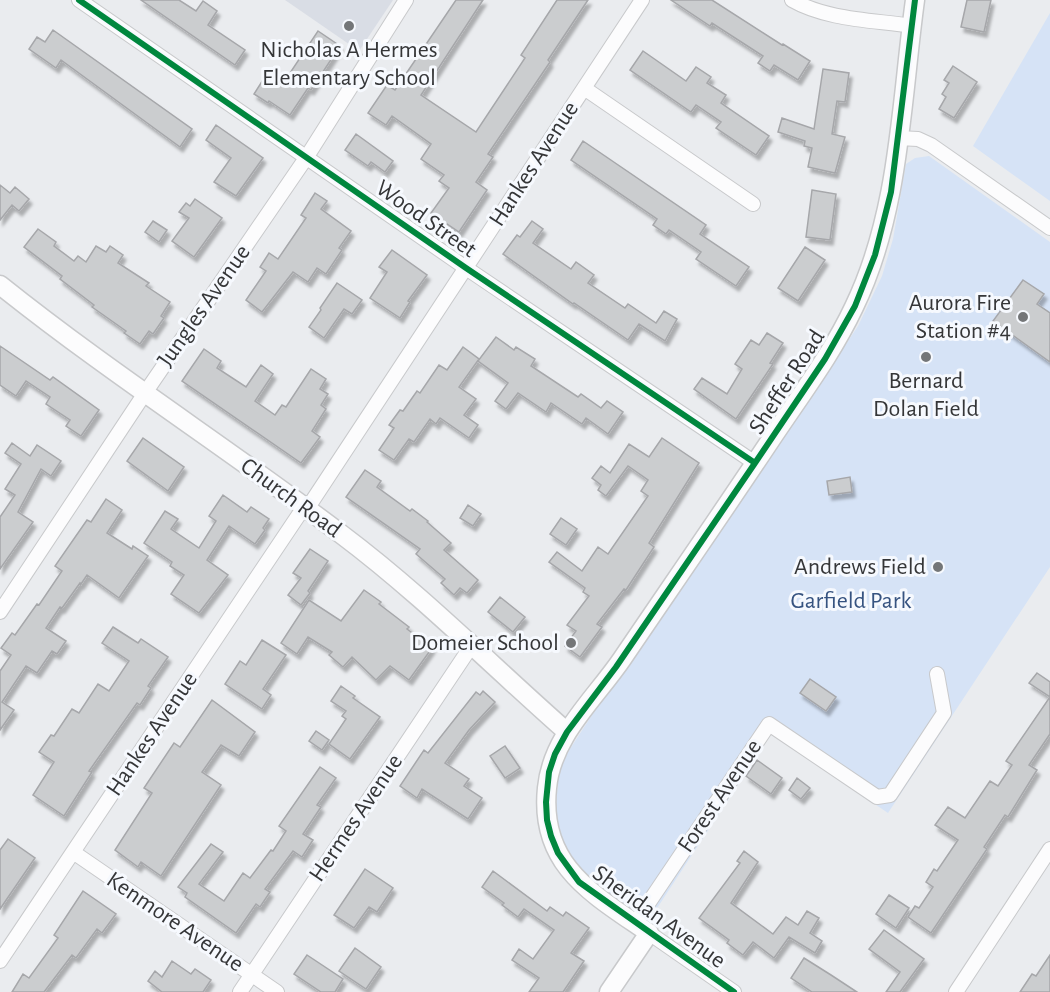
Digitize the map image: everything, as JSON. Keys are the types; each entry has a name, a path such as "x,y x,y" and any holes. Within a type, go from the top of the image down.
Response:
{"street":[{"name":"Wood Street","path":"79,0 466,268 755,463"},
{"name":"Jungles Avenue","path":"0,612 145,393 306,158 406,0"},
{"name":"Hankes Avenue","path":"0,961 466,268 642,0"},
{"path":"792,0 807,8 828,13 912,26"},
{"name":"Sheffer Road","path":"567,732 616,667 755,463 825,359 855,306 867,279 891,192 915,0"},
{"path":"584,88 753,204"},
{"path":"898,138 918,139 931,145 1050,228"},
{"name":"Church Road","path":"0,285 88,354 343,535 408,588 567,732"},
{"name":"Hermes Avenue","path":"240,992 472,645"},
{"name":"Forest Avenue","path":"609,992 642,928 769,724 877,797 891,795 944,713 937,674"},
{"name":"Sheridan Avenue","path":"567,732 552,762 547,787 547,820 558,853 579,882 734,992"},
{"path":"956,992 1050,849"},
{"name":"Kenmore Avenue","path":"73,852 277,992"}],"shaded area":[{"name":"Nicholas A Hermes Elementary School","path":"285,0 393,0 359,51"}],"green space":[{"path":"1050,13 1050,201 973,146"},
{"name":"Garfield Park","path":"929,156 1050,242 1050,567 888,813 771,734 648,922 590,881 571,861 562,842 555,815 559,772 564,758 748,491 858,326 882,276 893,239 906,164 915,158"}],"building":[{"path":"141,0 179,0 196,11 203,1 217,11 208,25 245,50 235,65"},
{"path":"456,0 483,0 421,95 476,132 525,58 521,55 557,0 588,0 548,60 550,62 488,154 493,157 476,182 487,190 459,232 431,213 449,188 439,181 444,175 421,159 431,144 392,116 386,125 368,113 387,85 395,90"},
{"path":"671,0 712,0 810,61 798,80 774,65 770,71 758,63 763,56 712,23 710,26"},
{"path":"967,0 991,0 984,32 961,27"},
{"path":"53,30 192,129 180,147 61,60 56,68 29,49 37,37 45,42"},
{"path":"318,31 340,46 311,90 308,88 290,115 254,94 266,75 282,85"},
{"path":"643,51 686,81 696,67 711,77 707,83 726,95 721,103 769,136 756,155 716,128 721,122 696,105 691,112 630,70"},
{"path":"953,66 977,82 954,118 939,109 946,97 942,94 949,83 944,80"},
{"path":"823,69 849,73 845,102 837,101 832,134 845,137 835,173 808,167 812,148 804,146 805,141 778,132 782,118 814,129"},
{"path":"216,125 263,158 236,196 214,182 231,158 206,140"},
{"path":"356,134 393,161 385,172 371,162 368,166 345,150"},
{"path":"583,141 706,225 700,234 749,267 736,286 696,259 701,252 669,230 666,234 653,225 657,219 571,160"},
{"path":"0,185 10,193 15,187 29,199 19,211 12,205 0,220"},
{"path":"812,190 836,194 830,240 806,237"},
{"path":"315,193 327,201 321,209 351,231 339,248 342,250 326,274 317,268 308,282 293,272 262,312 246,300 266,271 260,267 269,253 278,259 306,218 301,215"},
{"path":"195,199 222,218 194,257 172,241 189,218 179,212 186,203 190,206"},
{"path":"153,221 167,230 159,242 145,232"},
{"path":"532,221 543,229 533,243 571,269 576,262 594,275 588,283 625,308 628,304 656,323 664,311 677,319 665,341 639,324 628,340 503,254 517,235 520,237"},
{"path":"38,229 56,242 54,246 74,261 78,256 86,262 96,246 106,252 110,246 123,255 118,263 149,283 146,286 170,302 161,316 164,318 153,334 149,331 140,344 92,307 94,305 60,279 62,276 24,247"},
{"path":"805,247 825,260 798,301 778,288"},
{"path":"392,250 427,275 408,301 410,302 400,318 370,298 387,272 379,267"},
{"name":"Aurora Fire Station #4","path":"1023,280 1044,294 1037,304 1050,313 1050,362 993,321"},
{"path":"337,283 362,300 352,314 344,309 324,338 309,327"},
{"path":"767,333 783,343 770,363 773,364 736,419 694,389 702,378 727,394 742,369 735,364 751,340 759,345"},
{"path":"496,337 514,350 516,347 535,359 531,366 578,397 581,394 601,408 607,401 623,412 608,434 586,418 582,424 551,403 546,412 518,393 506,409 495,401 508,383 478,361"},
{"path":"0,346 50,380 53,377 99,410 81,436 66,426 70,420 46,404 50,397 26,381 16,396 0,385"},
{"path":"463,347 479,359 459,387 476,399 464,415 478,425 469,438 440,418 436,424 430,419 414,442 409,439 394,460 379,450 394,428 389,425 400,410 403,411 417,391 420,393 439,365 447,370"},
{"path":"204,349 221,361 217,368 246,387 261,365 273,374 255,401 275,415 282,405 286,407 311,369 326,379 320,389 328,394 321,405 326,409 312,431 320,437 301,463 182,381"},
{"path":"143,438 184,467 168,491 127,461"},
{"path":"662,438 699,463 649,543 654,547 626,590 624,589 597,624 602,627 580,657 565,646 576,631 567,625 589,596 583,592 585,588 549,562 557,552 582,571 598,547 608,554 648,496 641,491 648,480 628,466 606,496 598,490 601,485 592,478 601,466 610,473 629,444 649,457"},
{"path":"12,443 30,456 37,445 61,461 51,476 41,469 18,512 33,522 0,569 0,517 15,495 5,489 21,464 5,453"},
{"path":"365,470 381,481 377,487 428,521 451,543 444,550 478,580 467,593 460,588 454,595 441,583 445,579 416,554 420,549 346,497"},
{"path":"850,477 852,492 829,495 827,481"},
{"path":"223,495 247,512 251,507 269,519 263,528 265,530 255,544 229,526 207,560 228,575 199,613 171,594 184,575 170,566 172,562 144,543 165,511 178,519 171,529 199,548 216,521 209,516"},
{"path":"106,499 122,510 107,533 148,556 119,598 87,575 80,583 46,628 66,641 57,654 52,651 37,673 26,666 2,702 14,710 0,730 0,671 11,655 1,648 12,633 15,635 37,604 39,605 62,571 55,566 87,520 91,522"},
{"path":"468,505 481,514 473,526 460,518"},
{"path":"561,518 577,529 566,545 550,534"},
{"path":"310,549 328,561 301,605 288,595 301,578 293,573"},
{"path":"364,590 381,602 379,604 432,648 409,680 390,666 376,680 352,657 343,667 329,655 332,652 308,637 297,654 281,643 309,600 341,621"},
{"path":"500,597 525,617 513,632 488,612"},
{"path":"113,627 138,643 141,639 168,657 148,686 151,688 140,705 137,703 89,771 92,772 64,816 33,795 54,762 39,752 51,735 54,736 72,709 79,713 98,684 109,691 129,661 102,643"},
{"path":"262,640 286,655 263,689 271,695 262,709 225,684 240,661 246,665"},
{"path":"1037,673 1050,682 1050,697 1029,683"},
{"path":"810,679 836,697 826,711 800,693"},
{"path":"341,686 355,696 353,698 380,717 350,759 329,744 346,719 342,716 346,711 331,701"},
{"path":"483,691 495,702 469,730 445,763 469,779 464,786 482,798 468,819 422,789 417,798 400,786 424,750 428,753 476,692 480,695"},
{"path":"1050,697 1050,734 1029,765 1037,770 1008,817 1005,815 984,847 987,849 931,933 908,917 915,906 919,908 933,887 926,882 934,869 937,871 958,840 935,825 948,807 965,818 990,781 998,786 1012,765 1006,761"},
{"path":"212,700 255,732 239,756 221,745 202,772 221,785 161,876 141,862 138,867 115,850 152,793 144,788 174,743 180,747"},
{"path":"316,731 329,740 322,750 309,741"},
{"path":"505,746 520,768 505,778 490,756"},
{"path":"757,760 782,778 771,794 746,776"},
{"path":"320,767 336,778 317,805 321,807 303,834 313,840 302,857 293,851 265,889 270,892 260,907 256,904 236,933 185,897 187,893 178,887 211,844 223,852 199,884 224,901 243,873 250,878 271,850 273,851 286,831 279,826"},
{"path":"797,778 810,788 801,799 789,790"},
{"path":"8,839 35,858 0,909 0,850"},
{"path":"744,851 758,862 731,903 773,934 786,917 798,925 807,911 819,918 810,933 822,941 815,953 789,937 774,958 753,942 743,955 727,943 729,940 699,918 740,863 737,861"},
{"path":"365,869 393,888 377,912 369,907 354,928 334,915"},
{"path":"493,871 547,911 550,907 563,916 566,912 589,928 571,953 584,961 563,992 529,992 539,978 512,960 519,949 533,959 554,930 524,909 518,917 482,887"},
{"path":"83,891 116,914 102,933 97,929 76,958 72,955 44,992 12,992 23,974 29,978 58,938 54,935"},
{"path":"889,895 909,908 896,928 876,914"},
{"path":"884,930 924,959 900,992 886,992 900,972 869,949"},
{"path":"355,948 381,967 366,989 339,971"},
{"path":"307,955 343,979 335,992 321,992 294,974"},
{"path":"1050,955 1050,992 1020,992 1032,974 1036,976"},
{"path":"804,958 857,992 812,992 791,978"},
{"path":"172,961 191,974 195,969 211,980 203,992 162,992 148,981 155,971 162,977"}],"cycle path":[{"path":"79,0 466,268 755,463"},
{"path":"734,992 579,882 558,853 551,836 546,802 549,772 555,754 567,732 616,667 755,463 825,359 855,306 875,255 891,192 915,0"}],"place":[{"name":"Nicholas A Hermes Elementary School","path":"349,26"},
{"name":"Aurora Fire Station #4","path":"1023,317"},
{"name":"Bernard Dolan Field","path":"926,357"},
{"name":"Andrews Field","path":"938,567"},
{"name":"Domeier School","path":"571,643"}]}
